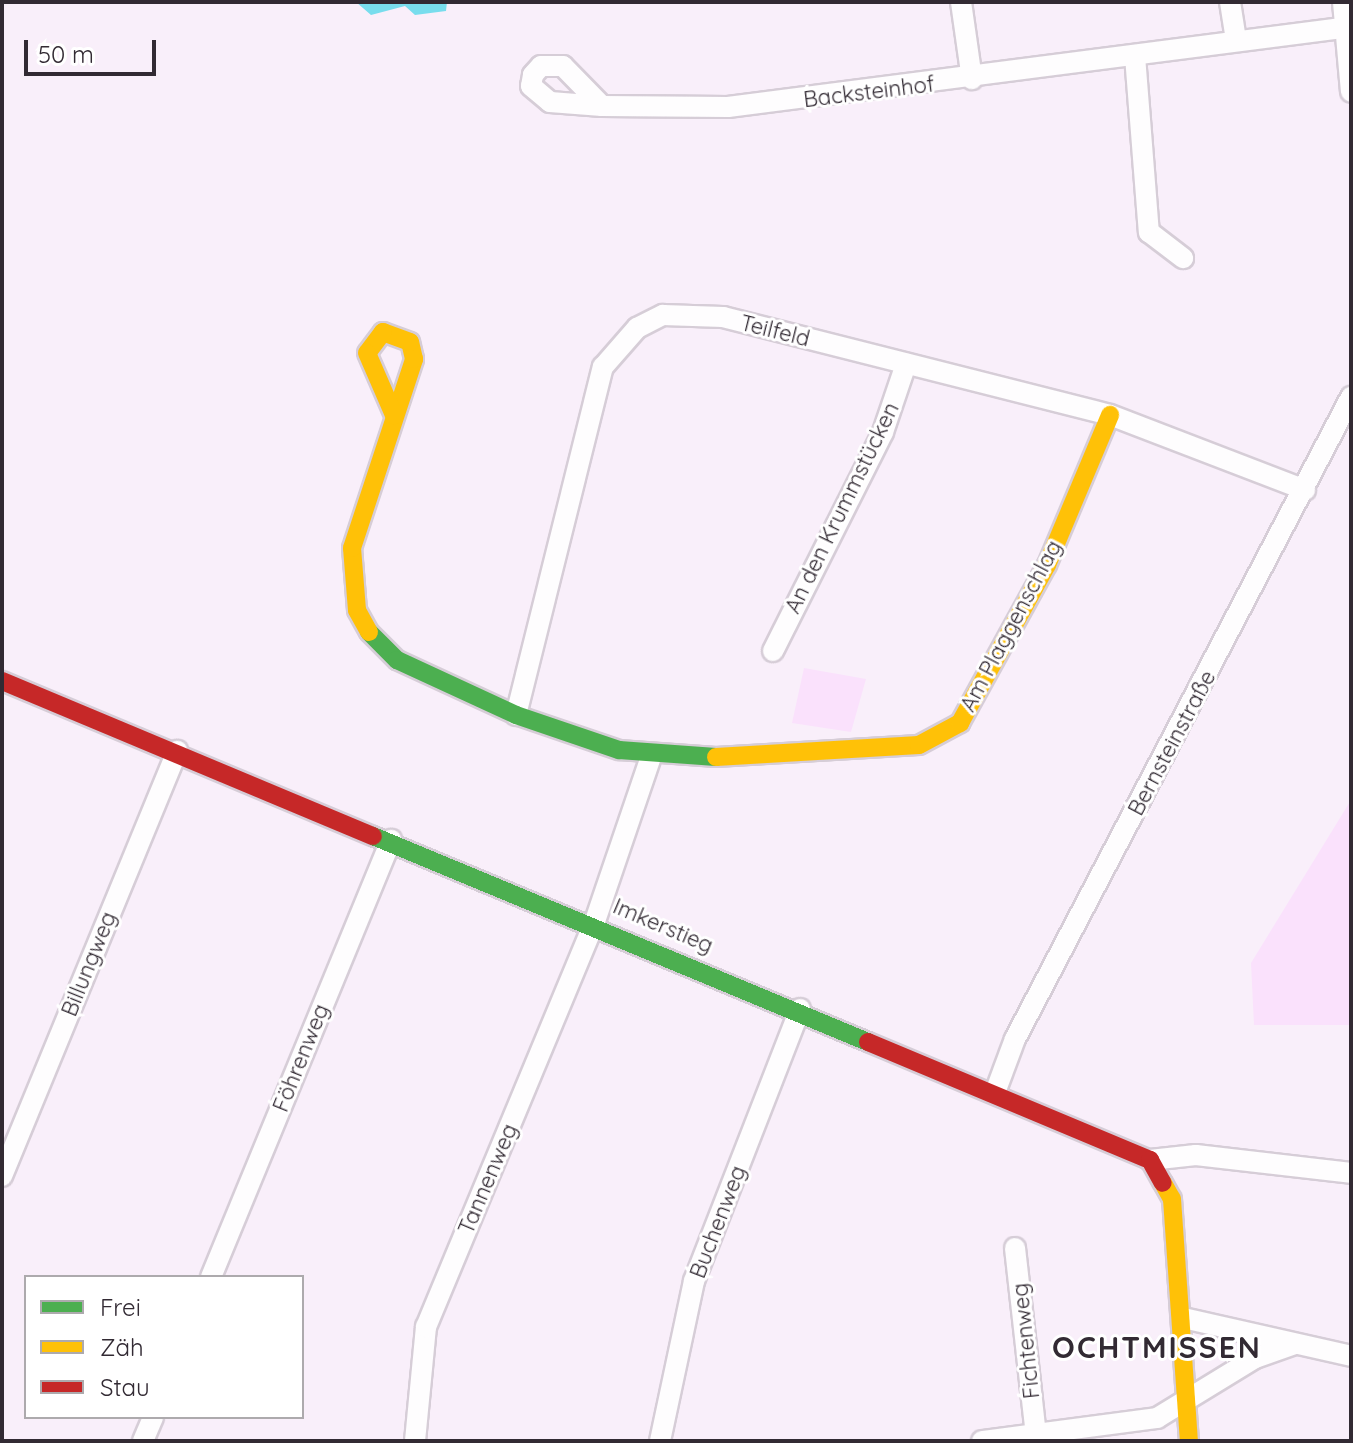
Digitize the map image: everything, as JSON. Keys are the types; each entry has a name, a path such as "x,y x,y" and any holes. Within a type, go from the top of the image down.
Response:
{"street":[{"path":"961,2 972,79"},
{"path":"1230,2 1236,41"},
{"path":"1343,2 1342,28 1351,92"},
{"name":"Backsteinhof","path":"602,106 728,107 972,79 1342,28"},
{"path":"1135,56 1149,232 1183,258"},
{"name":"Teilfeld","path":"516,715 603,367 637,328 693,311 1110,415 1305,490"},
{"name":"An den Krummstücken","path":"773,651 883,432 906,364"},
{"name":"Bernsteinstraße","path":"996,1090 1015,1039 1351,397"},
{"name":"Am Plaggenschlag","path":"394,415 352,548 357,610 374,640 397,660 516,715 651,757 867,751 942,737 983,688 1047,565 1110,415"},
{"name":"Imkerstieg","path":"2,681 996,1090 1150,1160"},
{"name":"Billungweg","path":"2,1176 177,751"},
{"path":"594,924 651,757"},
{"name":"Föhrenweg","path":"212,1275 391,840"},
{"name":"Tannenweg","path":"415,1441 426,1327 594,924"},
{"name":"Buchenweg","path":"660,1441 694,1281 800,1009"},
{"path":"1189,1441 1183,1318 1172,1199 1150,1160 1196,1155 1351,1173"},
{"name":"Fichtenweg","path":"1015,1248 1036,1434"},
{"path":"1183,1318 1351,1356"},
{"path":"982,1441 1157,1418 1187,1404 1255,1358 1295,1344"},
{"path":"143,1441 152,1419"}],"shaded area":[{"path":"804,668 866,679 851,732 792,723"},
{"path":"1351,800 1351,1025 1254,1025 1251,963"}],"water":[{"path":"356,2 447,2 446,11 415,15 405,6 371,15"}],"traffic: fast":[{"path":"369,632 397,660 516,715 619,750 716,757"},
{"path":"373,836 868,1042"}],"traffic: slow":[{"path":"369,632 357,610 352,548 414,359 410,342 383,332 367,353 394,415"},
{"path":"716,757 919,745 960,723 1047,565 1110,415"},
{"path":"1163,1183 1172,1199 1189,1441"}],"traffic: jam":[{"path":"2,681 373,836"},
{"path":"868,1042 1150,1160 1163,1183"}],"district":[{"name":"OCHTMISSEN","path":"1157,1347"}]}
